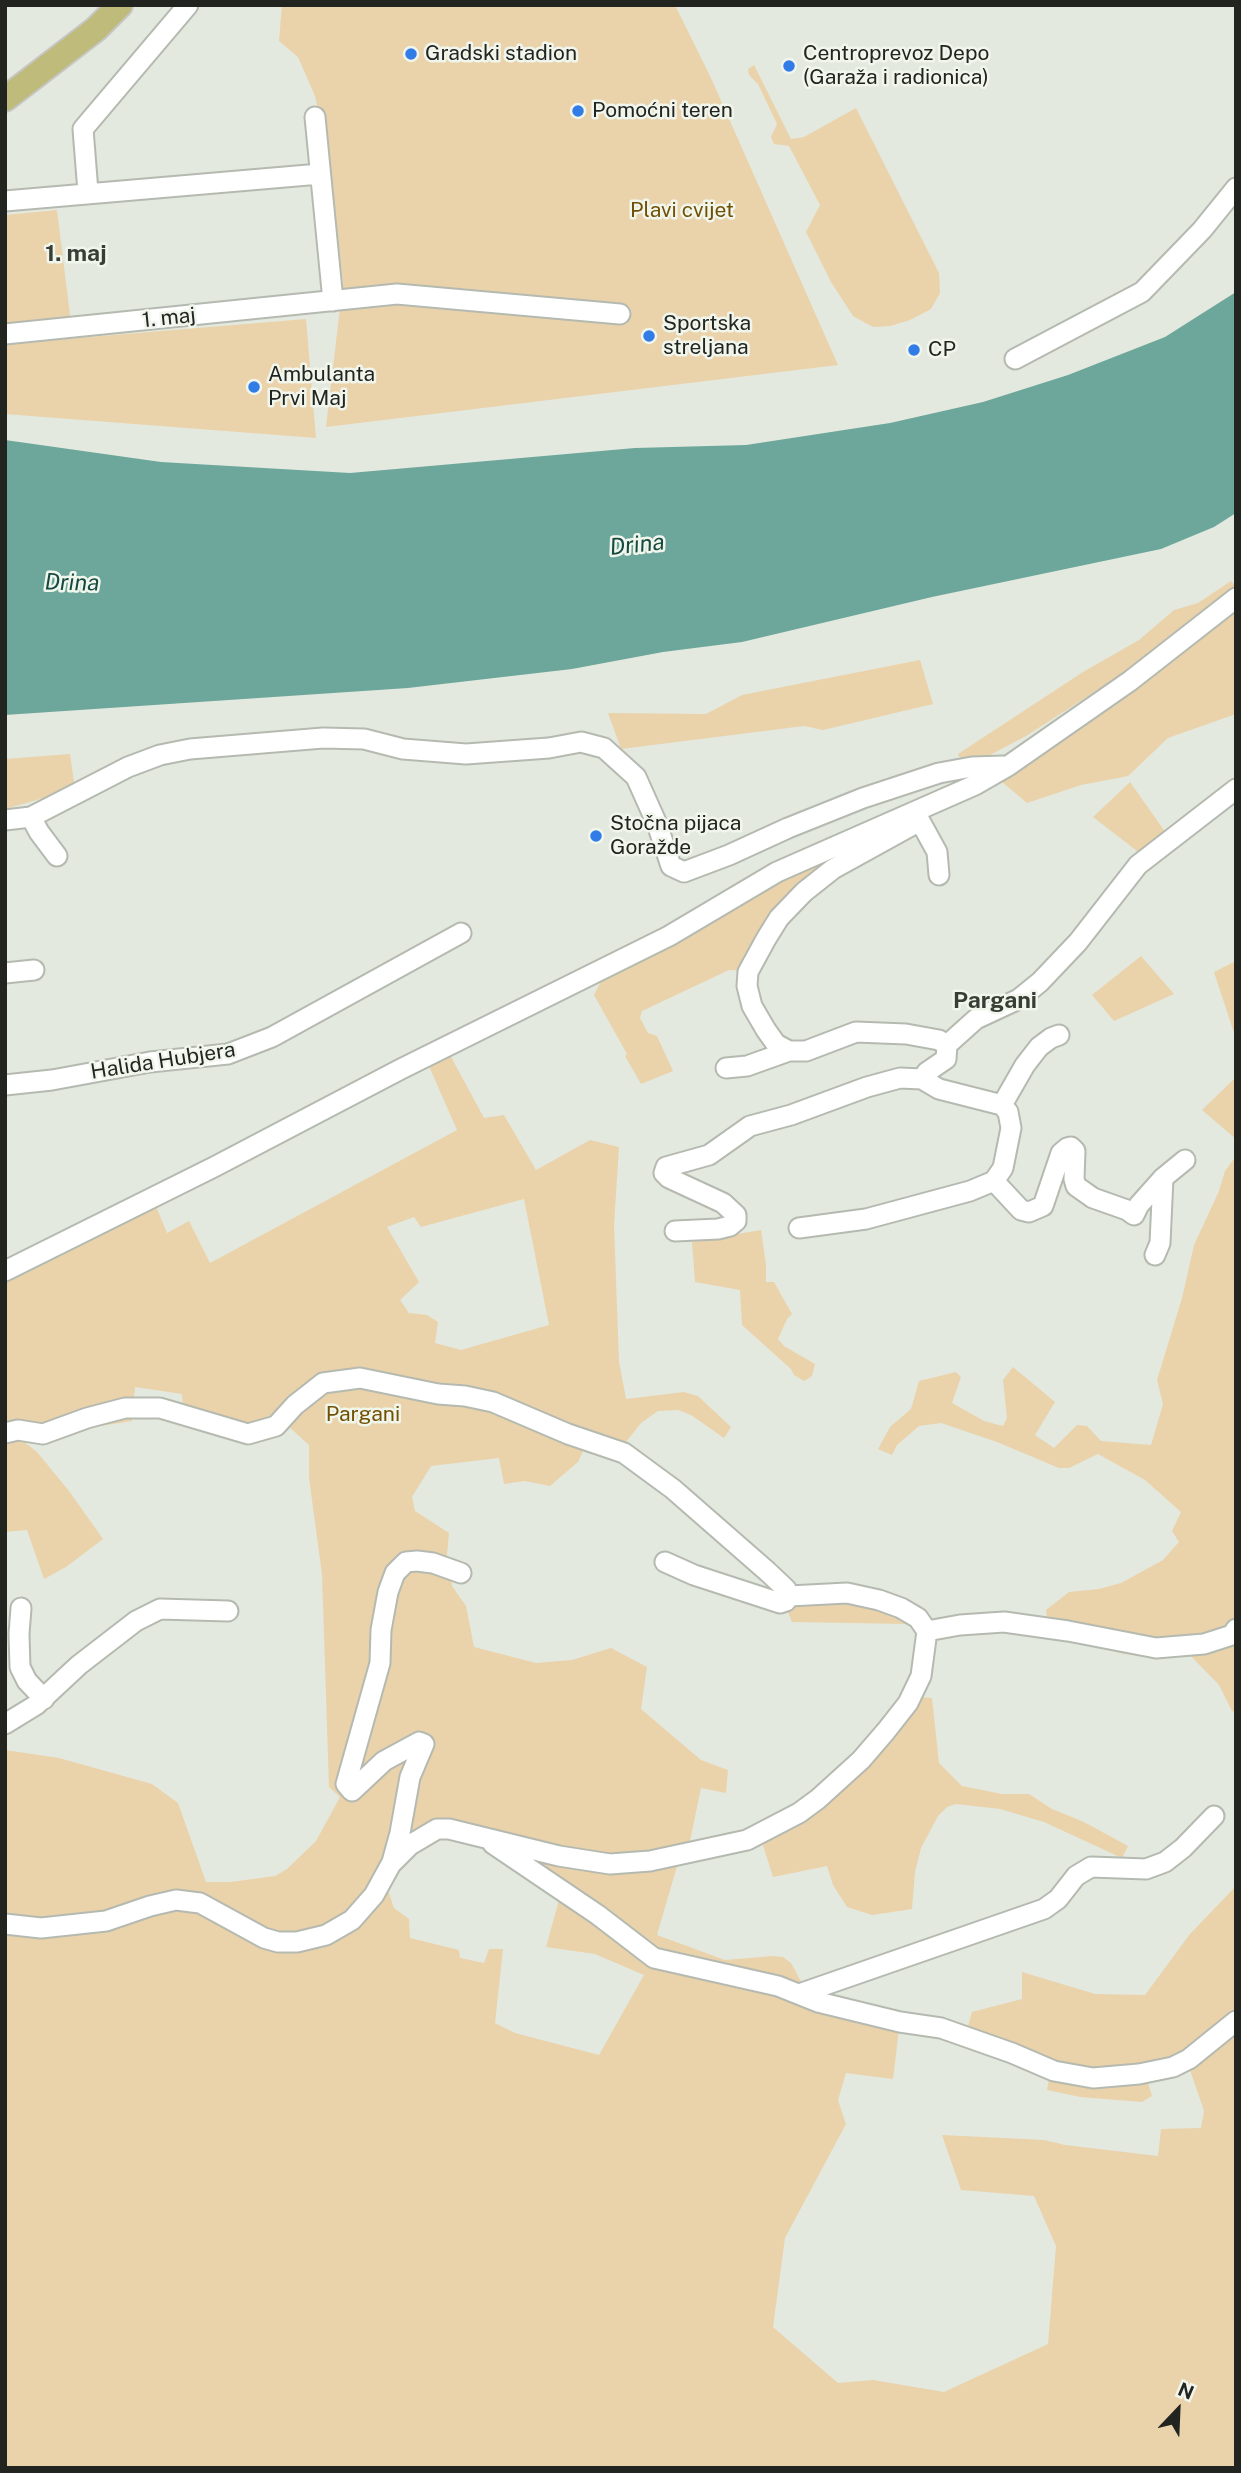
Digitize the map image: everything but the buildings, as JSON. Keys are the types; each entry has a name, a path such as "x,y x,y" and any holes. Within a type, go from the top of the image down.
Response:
{"main road":[{"path":"5,99 96,29 120,5"}],"street":[{"path":"88,192 83,129 188,5"},
{"path":"315,117 333,301"},
{"path":"5,201 320,174"},
{"path":"1015,359 1142,292 1202,230 1236,188"},
{"name":"1. maj","path":"5,334 397,294 620,314"},
{"path":"789,1051 776,1044 766,1030 752,1006 747,986 748,972 779,918 817,880 918,816 1008,766 1130,681 1236,598"},
{"path":"5,820 31,817 128,767 160,755 190,749 323,738 364,739 403,749 466,754 549,748 581,742 604,748 636,777 657,824 671,866 684,872 863,798 939,773 972,767 1008,766"},
{"path":"922,1080 927,1072 946,1059 947,1045 976,1019 1019,999 1040,982 1078,942 1139,865 1236,789"},
{"path":"918,816 937,852 939,875"},
{"path":"5,1271 669,936 777,872 918,816"},
{"path":"31,817 57,856"},
{"name":"Halida Hubjera","path":"5,1085 52,1080 150,1062 228,1054 272,1037 461,933"},
{"path":"5,973 34,970"},
{"path":"726,1068 747,1066 789,1051 806,1052 856,1032 906,1034 939,1040 947,1045"},
{"path":"1002,1105 1025,1065 1039,1047 1059,1035"},
{"path":"675,1231 730,1226 736,1221 736,1215 723,1203 669,1178 664,1173 666,1167 709,1155 750,1126 900,1078 922,1080 939,1089 1002,1105 1008,1112 1011,1128 1003,1168 994,1181 970,1191 866,1219 799,1228"},
{"path":"994,1181 1021,1210 1029,1212 1043,1206 1061,1153 1070,1147 1075,1151 1073,1171 1076,1186 1093,1198 1127,1210 1158,1249 1163,1178"},
{"path":"1134,1216 1139,1205 1163,1178 1185,1160"},
{"path":"5,1433 18,1430 43,1434 125,1408 160,1408 248,1434 276,1426 295,1405 323,1383 360,1378 493,1402 568,1434 624,1453 673,1489 768,1572 786,1589 789,1596"},
{"path":"5,1924 41,1928 106,1921 176,1900 200,1903 264,1938 278,1942 297,1942 326,1935 352,1920 374,1895 391,1864 400,1833 410,1777 424,1744 419,1742 384,1761 352,1791 346,1784 380,1664 381,1630 388,1592 395,1573 406,1562 433,1563 461,1573"},
{"path":"665,1562 694,1575 780,1603 786,1601 789,1596"},
{"path":"391,1864 410,1845 436,1829 449,1829 559,1856 610,1864 650,1861 747,1840 799,1813 861,1760 908,1703 921,1676 927,1631 918,1618 879,1600 847,1593 789,1596"},
{"path":"22,1608 19,1634 20,1667 27,1681 44,1699"},
{"path":"5,1724 44,1699 79,1665 136,1621 160,1609 228,1611"},
{"path":"927,1631 960,1625 1004,1622 1156,1648 1204,1644 1232,1635 1236,1629"},
{"path":"799,1994 1044,1909 1058,1899 1076,1876 1091,1867 1113,1870 1146,1869 1165,1862 1183,1848 1214,1816"},
{"path":"487,1839 654,1958 778,1986 818,2002 852,2011 941,2028 1054,2071 1093,2078 1139,2074 1173,2067 1189,2059 1236,2021"}],"green space":[{"name":"Plavi cvijet","path":"282,5 675,5 711,78 838,365 326,427 343,282 327,149 315,96 298,57 279,41"},
{"path":"754,65 791,139 804,137 856,108 939,273 940,293 931,309 910,320 890,326 873,327 853,316 831,282 806,232 820,205 789,146 774,144 771,137 777,124 758,84 749,75 748,69"},
{"path":"57,210 71,323 5,330 5,215"},
{"path":"306,319 316,438 5,414 5,344"},
{"path":"1231,581 1236,587 1124,673 1026,736 988,756 961,761 958,754 1083,672 1139,640 1174,610 1198,603"},
{"path":"1236,611 1236,714 1168,738 1128,776 1081,785 1027,803 1002,782 1073,734"},
{"path":"920,660 933,704 823,730 804,726 621,749 608,713 706,714 742,695"},
{"path":"70,754 75,789 5,809 5,759"},
{"path":"1130,782 1173,843 1150,861 1093,817"},
{"path":"930,812 927,822 842,869 800,905 754,971 729,970 642,1011 640,1018 648,1033 657,1036 673,1071 641,1084 594,995 601,981 764,888"},
{"path":"1141,956 1174,994 1114,1021 1092,995"},
{"path":"1236,961 1236,1039 1214,972"},
{"path":"449,1053 484,1118 504,1115 536,1170 590,1140 619,1147 614,1225 619,1362 626,1399 684,1392 698,1396 731,1427 724,1438 691,1415 678,1410 658,1411 641,1423 622,1447 590,1437 578,1462 550,1486 525,1481 504,1484 499,1458 431,1466 412,1497 415,1511 449,1533 447,1555 452,1586 466,1606 474,1647 536,1663 572,1660 611,1648 647,1667 641,1709 701,1760 728,1770 726,1793 701,1788 686,1860 678,1863 657,1935 725,1960 783,1957 791,1963 804,1987 798,1989 659,1954 485,1832 441,1823 394,1835 378,1880 386,1884 394,1908 409,1919 410,1938 459,1950 460,1958 484,1963 489,1949 503,1949 495,2023 515,2033 599,2055 644,1975 595,1954 546,1947 559,1900 650,1965 780,1993 815,2008 899,2029 893,2079 846,2073 838,2100 846,2124 785,2238 773,2327 838,2383 873,2380 944,2392 1048,2344 1056,2246 1034,2196 961,2190 942,2135 1044,2140 1158,2156 1161,2129 1201,2128 1204,2111 1189,2067 1181,2056 1163,2064 1140,2069 1093,2072 1072,2070 1054,2066 967,2030 972,2012 1022,1999 1022,1972 1095,1994 1145,1995 1190,1934 1236,1886 1236,2468 5,2468 5,1750 59,1758 152,1784 178,1803 206,1882 231,1882 275,1876 287,1869 316,1841 340,1797 329,1787 322,1574 309,1478 309,1445 287,1425 278,1432 248,1440 219,1437 184,1423 182,1394 135,1387 132,1421 94,1427 61,1420 40,1428 24,1424 18,1437 37,1452 103,1539 66,1567 44,1579 27,1530 5,1532 5,1280 155,1204 167,1233 189,1221 210,1263 457,1130 428,1064","holes":["524,1199 549,1325 461,1350 435,1343 438,1322 427,1315 409,1313 400,1300 419,1282 387,1227 414,1217 421,1227"]},
{"path":"1236,1077 1236,1139 1202,1110"},
{"path":"1236,1156 1236,1713 1232,1711 1219,1685 1186,1651 1144,1656 1124,1654 1049,1634 1046,1610 1069,1592 1099,1589 1121,1583 1163,1560 1179,1542 1172,1531 1181,1512 1145,1480 1098,1454 1069,1468 1059,1468 997,1442 941,1423 919,1426 897,1445 892,1455 878,1449 890,1427 911,1409 919,1381 956,1372 961,1377 952,1403 984,1421 1003,1426 1007,1418 1003,1380 1013,1367 1055,1402 1035,1435 1054,1448 1077,1425 1087,1426 1101,1441 1151,1445 1163,1404 1157,1380 1182,1298 1194,1245 1219,1191 1225,1171"},
{"path":"761,1230 766,1282 774,1282 792,1314 778,1339 784,1346 815,1364 812,1376 804,1381 794,1375 791,1369 742,1325 740,1290 695,1282 692,1242"},
{"path":"843,1599 907,1618 907,1624 792,1622 787,1610 794,1604"},
{"path":"919,1697 932,1698 939,1763 962,1786 1002,1794 1029,1794 1052,1809 1084,1822 1128,1846 1122,1858 1044,1822 1000,1809 956,1804 947,1807 938,1816 921,1848 915,1872 912,1909 872,1915 847,1907 833,1885 827,1866 773,1877 761,1839"},
{"path":"1050,2074 1147,2079 1152,2096 1142,2102 1080,2097 1047,2090"}],"water":[{"name":"Drina","path":"1236,292 1236,513 1214,527 1161,549 932,597 742,642 663,652 572,669 408,688 5,715 5,440 161,462 350,473 635,448 746,445 890,423 983,402 1068,375 1165,337"}],"place":[{"name":"Gradski stadion","path":"411,54"},
{"name":"Centroprevoz Depo (Garaža i radionica)","path":"789,66"},
{"name":"Pomoćni teren","path":"578,111"},
{"name":"Sportska streljana","path":"649,336"},
{"name":"CP","path":"914,350"},
{"name":"Ambulanta Prvi Maj","path":"254,387"},
{"name":"Stočna pijaca Goražde","path":"596,836"}],"district":[{"name":"1. maj","path":"76,254"},
{"name":"Pargani","path":"995,1001"}]}
